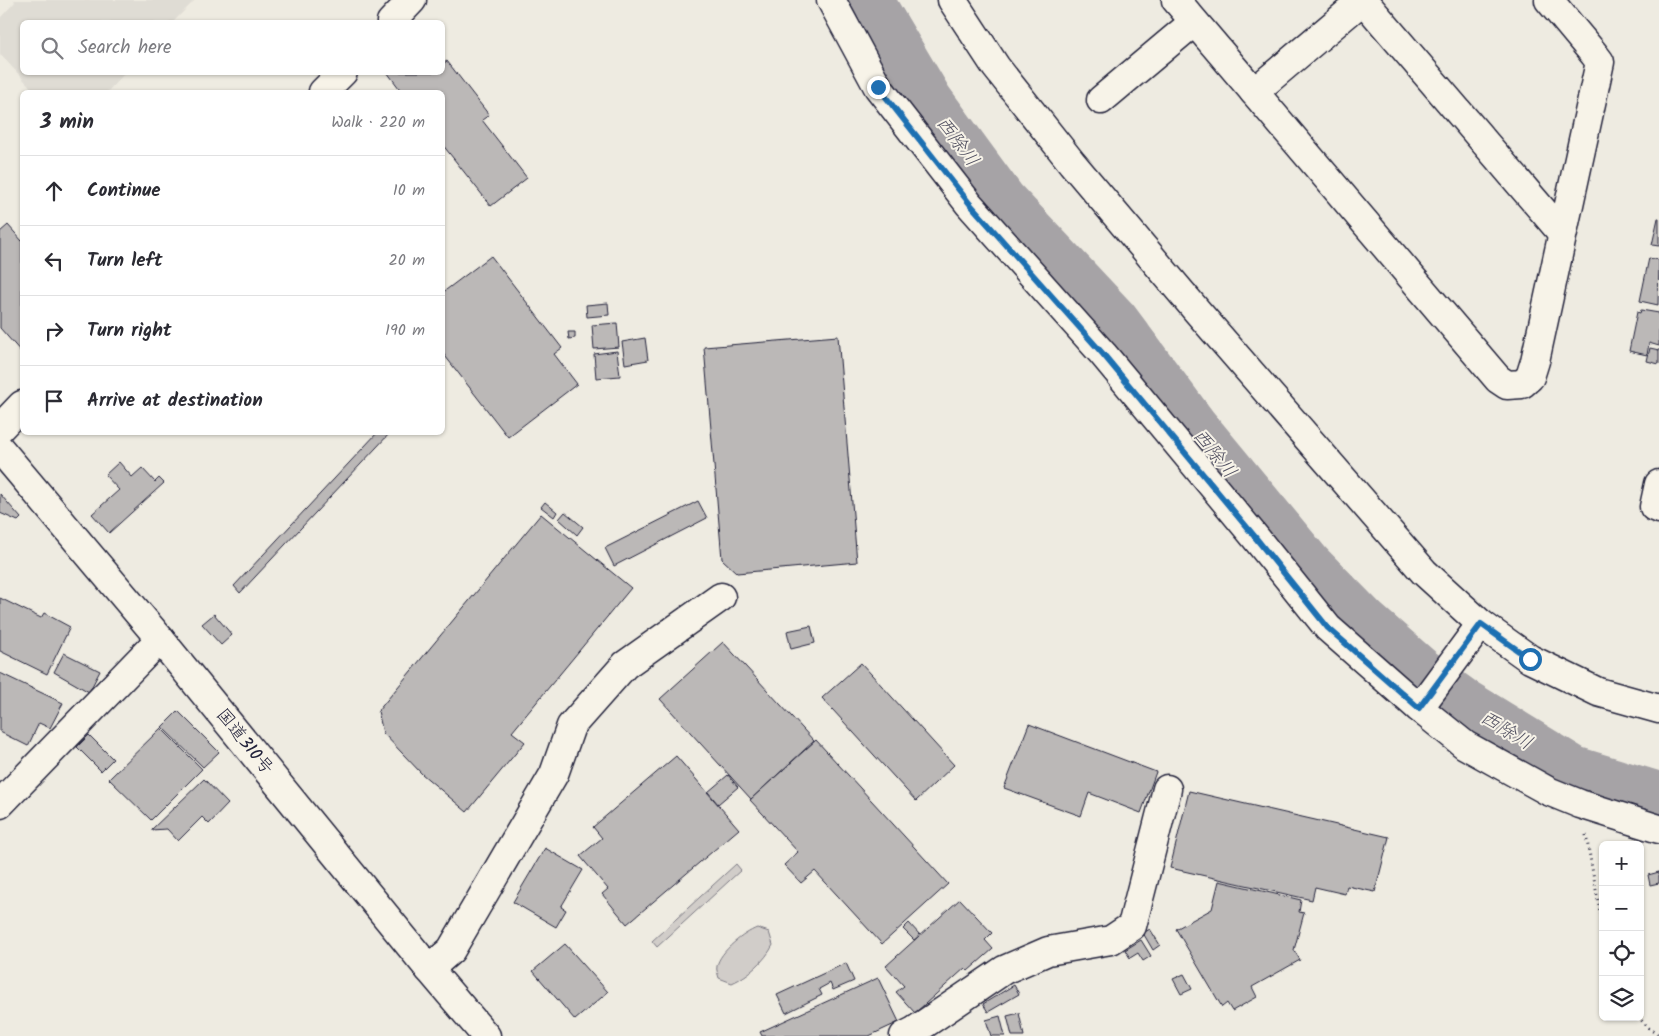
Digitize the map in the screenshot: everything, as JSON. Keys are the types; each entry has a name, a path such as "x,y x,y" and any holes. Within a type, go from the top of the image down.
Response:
{"main road":[{"path":"392,20 412,0"},
{"path":"831,0 878,87 970,204 1103,354 1328,628 1422,704 1465,745 1548,791 1580,804 1659,828"},
{"path":"952,0 996,67 1072,162 1424,572 1477,629 1530,659 1598,692 1659,709"},
{"path":"1176,0 1498,379 1507,385 1522,384 1530,377 1600,62 1549,0"},
{"path":"1254,92 1363,0 1562,233"},
{"path":"1102,100 1194,22"},
{"path":"326,90 340,75"},
{"path":"0,428 20,407"},
{"name":"国道310号","path":"0,449 160,639 429,969 486,1036"},
{"path":"1659,484 1654,507 1659,508"},
{"path":"429,969 451,950 554,774 571,726 624,665 721,597"},
{"path":"1422,704 1477,629"},
{"path":"0,804 160,639"},
{"path":"904,1036 1004,970 1048,952 1111,940 1132,926 1167,789"}],"path":[{"path":"1580,804 1599,906"},
{"path":"1642,1021 1659,1035"}],"shaded area":[{"path":"14,0 195,0 175,20 20,20 20,75 123,75 109,90 33,90 0,54 0,18 15,2"},
{"path":"736,864 741,870 657,947 652,941"},
{"path":"757,928 769,932 773,945 765,957 750,972 732,983 719,978 717,968 723,954 739,938"}],"building":[{"path":"447,61 489,115 482,120 527,178 491,206 445,148 445,90 400,90 389,75 445,75 445,62"},
{"path":"1659,218 1659,246 1652,245"},
{"path":"8,225 20,239 20,351 0,328 0,232"},
{"path":"491,256 562,348 554,354 577,384 508,437 445,356 445,291"},
{"path":"1649,258 1659,260 1658,305 1640,301"},
{"path":"608,303 609,315 587,317 586,305"},
{"path":"1641,310 1659,313 1659,346 1649,343 1647,355 1629,351 1637,312 1640,313"},
{"path":"617,323 619,347 594,349 592,325"},
{"path":"568,332 575,332 575,338 569,339"},
{"path":"838,336 857,562 737,573 722,559 704,347"},
{"path":"645,338 648,360 625,364 622,342"},
{"path":"1650,348 1659,350 1659,364 1647,361"},
{"path":"617,351 620,376 596,378 594,354"},
{"path":"375,435 388,435 240,593 234,586"},
{"path":"119,462 132,477 142,468 155,482 159,478 164,483 109,533 92,514 119,490 105,475"},
{"path":"0,494 21,518 18,521 0,513"},
{"path":"698,501 707,518 614,566 605,548"},
{"path":"545,502 557,512 554,517 541,507"},
{"path":"565,512 583,527 577,535 559,519"},
{"path":"541,514 631,588 512,732 525,742 467,812 422,774 383,733 378,711"},
{"path":"0,598 41,618 44,613 70,627 47,674 0,651"},
{"path":"214,614 232,635 221,645 202,624"},
{"path":"811,626 815,643 791,649 787,631"},
{"path":"723,642 814,741 751,799 660,699"},
{"path":"64,653 100,671 89,692 54,672"},
{"path":"861,663 954,765 916,801 822,698"},
{"path":"0,673 63,703 50,728 39,723 28,746 0,732"},
{"path":"178,711 219,752 203,767 162,727"},
{"path":"1029,724 1156,772 1141,813 1089,793 1081,816 1004,788"},
{"path":"161,728 202,769 151,820 109,779"},
{"path":"89,735 113,759 101,771 77,747"},
{"path":"816,740 948,884 882,944 815,871 801,883 784,865 798,852 750,800"},
{"path":"676,756 739,829 627,924 602,894 608,889 580,856 602,838 593,827"},
{"path":"728,775 738,787 718,804 708,792"},
{"path":"204,779 228,804 209,824 202,817 178,841 167,829 151,830"},
{"path":"1189,791 1389,837 1375,892 1347,886 1345,894 1315,887 1312,900 1170,868"},
{"path":"545,848 583,870 561,907 566,910 556,927 513,902"},
{"path":"1659,872 1659,883 1650,885 1648,875"},
{"path":"1219,881 1301,900 1299,912 1304,913 1294,950 1300,960 1252,987 1257,997 1232,1011 1227,1003 1222,1007 1176,929 1212,909"},
{"path":"960,899 992,933 985,940 993,949 968,971 965,968 915,1013 896,992 904,986 886,966"},
{"path":"909,923 920,935 914,940 903,929"},
{"path":"1150,929 1160,945 1153,950 1143,933"},
{"path":"1141,940 1151,956 1143,961 1138,953 1130,958 1125,950"},
{"path":"565,944 608,992 575,1020 533,971"},
{"path":"846,963 854,981 833,990 830,983 819,989 822,995 786,1013 777,995"},
{"path":"1184,974 1192,989 1181,994 1173,979"},
{"path":"878,978 899,1022 869,1036 762,1036 760,1032"},
{"path":"1014,985 1019,994 988,1012 983,1004"},
{"path":"1019,1013 1024,1036 1012,1036 1007,1016"},
{"path":"1000,1016 1005,1036 991,1036 986,1020"}],"waterway":[{"name":"西除川","path":"867,0 927,101 1001,202 1113,321 1192,427 1307,566 1363,623 1420,673 1464,705 1573,772 1659,798"}],"route":[{"path":"878,87 970,204 1103,354 1328,628 1419,708 1481,624 1530,659"}]}
